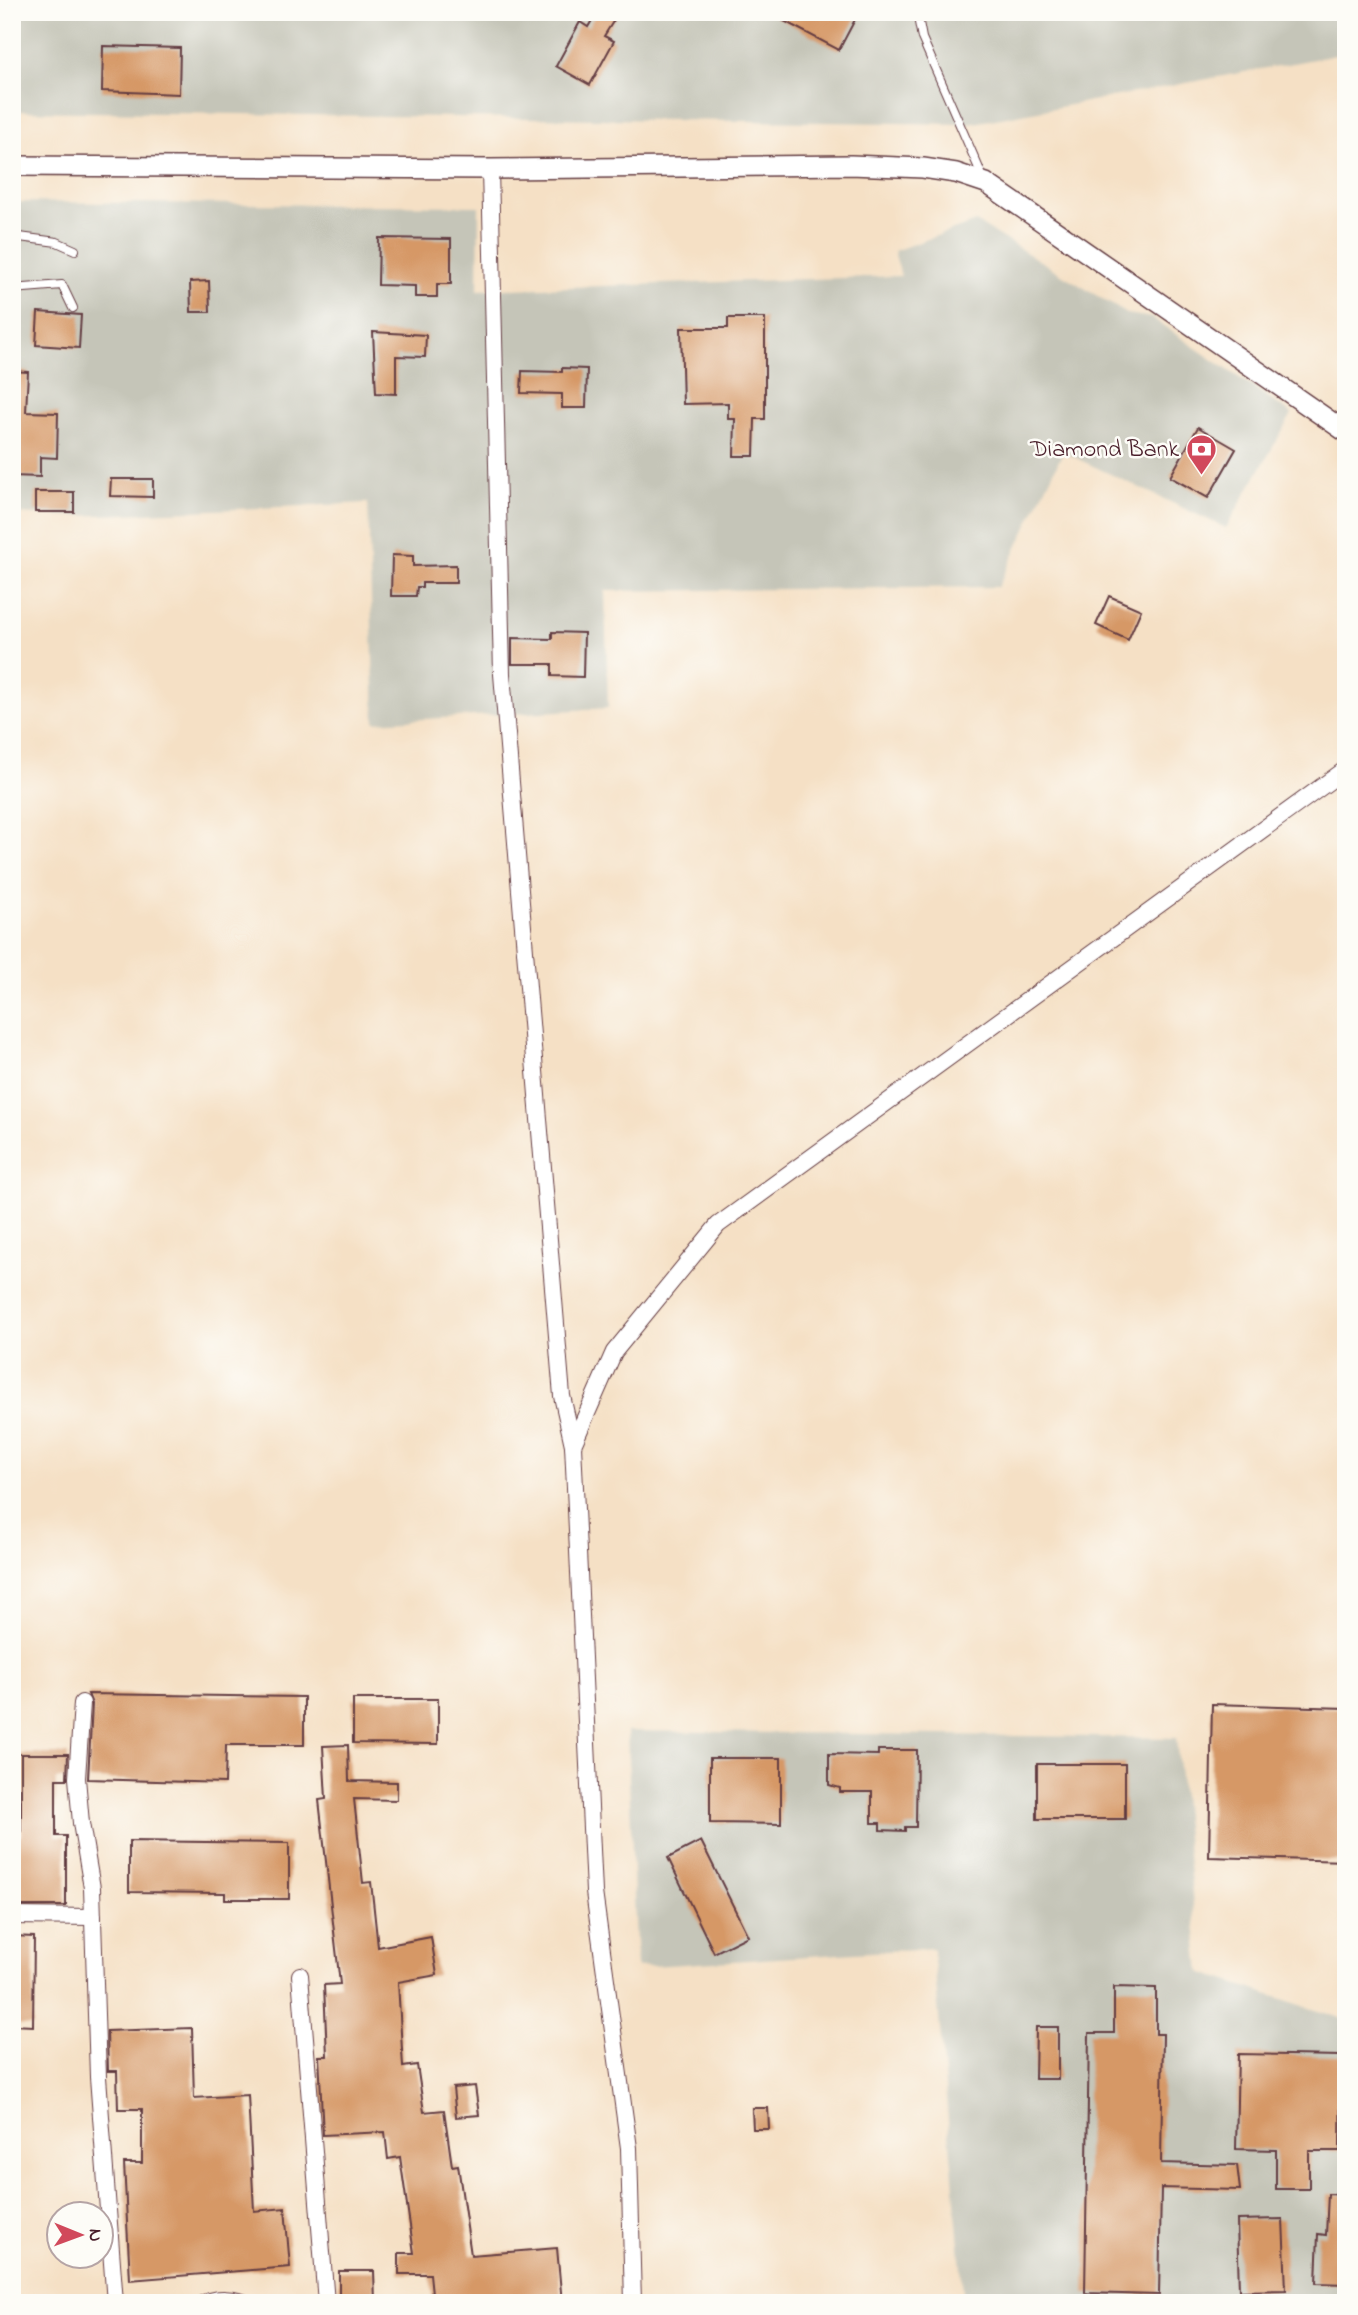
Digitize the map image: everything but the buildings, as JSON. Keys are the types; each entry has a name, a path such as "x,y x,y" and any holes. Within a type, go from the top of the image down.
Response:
{"street":[{"path":"12,166 490,169 851,165 923,168 956,173 986,183 1346,432"},
{"path":"490,169 502,674 562,1396 573,1445 594,1892 629,2148 633,2303"},
{"path":"573,1445 614,1352 718,1225 1346,769"},
{"path":"82,1703 78,1778 93,1917 98,2077 115,2303"},
{"path":"12,1916 93,1917"},
{"path":"300,1975 326,2303"}],"lane":[{"path":"917,12 922,38 986,183"},
{"path":"12,236 57,242 75,250"},
{"path":"12,289 62,285 73,308"},
{"path":"197,2303 203,2298 233,2295 256,2303"}],"shaded area":[{"path":"12,12 1346,12 1346,53 969,124 12,111"},
{"path":"12,202 479,206 478,290 901,276 894,251 976,222 1127,314 1152,318 1292,414 1226,528 1063,452 998,587 605,591 608,708 375,722 368,503 77,516 12,514"},
{"path":"627,1731 1176,1738 1200,1972 1346,2020 1346,2303 964,2303 933,1948 637,1967"}],"place":[{"name":"Diamond Bank","path":"1202,477"}]}
